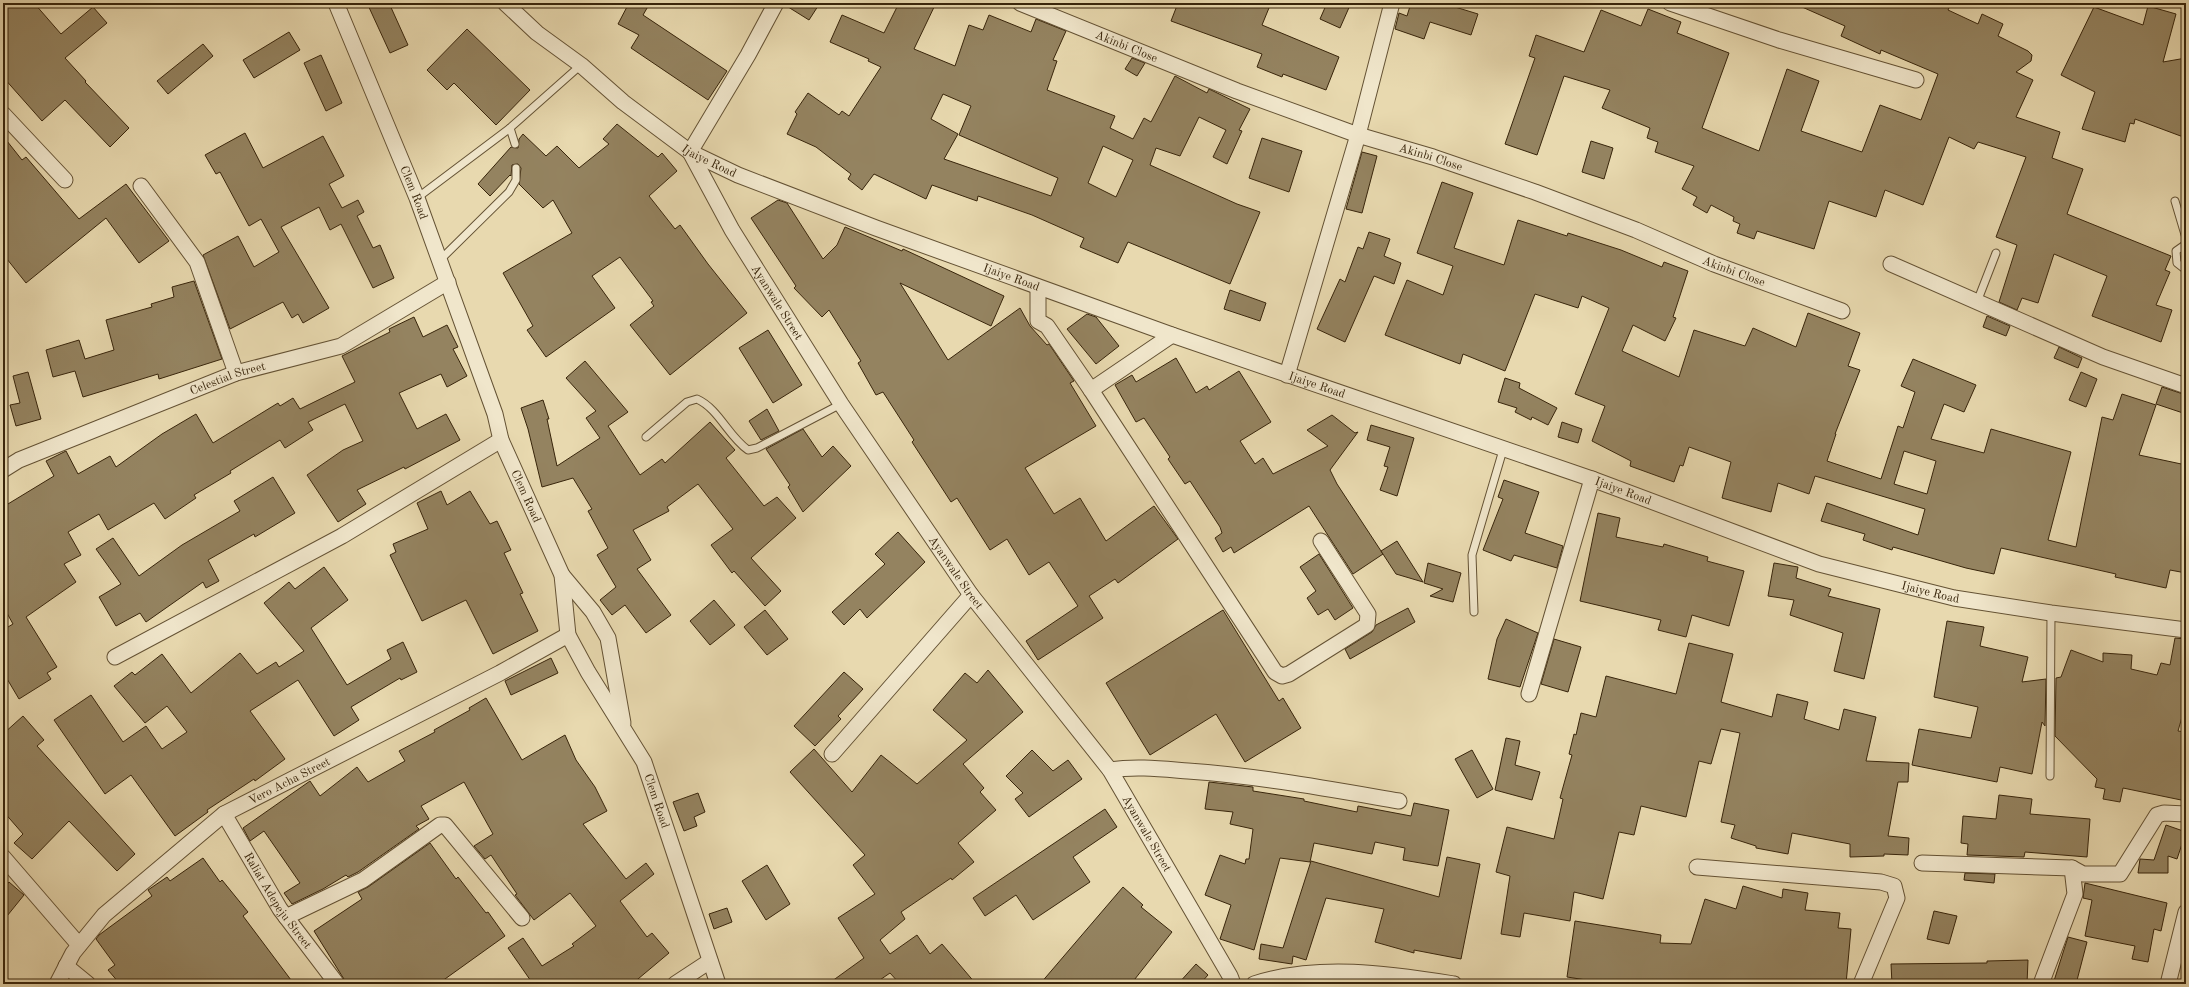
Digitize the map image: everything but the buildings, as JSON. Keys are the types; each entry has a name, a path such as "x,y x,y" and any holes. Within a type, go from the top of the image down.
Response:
{"street":[{"name":"Clem Road","path":"336,3 417,198 495,414 501,440 562,575 568,635 644,762 718,984"},
{"name":"Ijaiye Road","path":"505,3 520,9 536,34 580,66 623,102 690,152 745,178 1038,287 1503,450 1592,479 1820,564 1954,598 2051,613 2186,630"},
{"path":"690,152 748,55 776,3"},
{"name":"Akinbi Close","path":"1020,3 1237,91 1358,135 1433,157 1535,192 1636,230 1714,264 1842,312"},
{"path":"1287,375 1358,135 1392,3"},
{"path":"1670,3 1779,40 1916,80"},
{"path":"3,114 65,180"},
{"name":"Ayanwale Street","path":"690,152 732,230 841,404 971,595 1110,770 1230,976 1233,984"},
{"path":"140,186 197,262 236,373"},
{"path":"1891,264 2103,357 2186,386"},
{"name":"Celestial Street","path":"3,470 19,460 236,373 341,346 448,282"},
{"path":"1038,287 1038,321 1047,326 1091,390 1275,672 1282,676 1289,674 1367,625 1368,614 1321,541"},
{"path":"1091,390 1172,335"},
{"path":"115,657 342,536 501,440"},
{"path":"1530,694 1592,479"},
{"path":"562,575 593,612 608,638 624,730"},
{"path":"832,754 971,595"},
{"name":"Vero Acha Street","path":"57,984 79,945 104,915 224,814 500,673 568,635"},
{"path":"1110,770 1131,766 1204,772 1280,781 1399,801"},
{"path":"1922,863 2072,868 2083,874 2120,874 2157,815 2164,813 2186,814"},
{"name":"Raliat Adepeju Street","path":"224,814 286,917 337,984"},
{"path":"286,917 363,880 440,826 445,825 522,918"},
{"path":"3,857 79,945"},
{"path":"1697,867 1881,882 1894,886 1897,898 1861,984"},
{"path":"2041,984 2075,894 2072,868"},
{"path":"2168,984 2186,912"},
{"path":"675,984 710,961"},
{"path":"66,966 88,984"},
{"path":"1254,984 1324,971 1347,972 1454,984"}],"lane":[{"path":"417,198 510,128 580,66"},
{"path":"510,128 514,144"},
{"path":"440,260 510,192 516,180 516,168"},
{"path":"2174,201 2186,238"},
{"path":"2186,244 2176,251 2177,263 2186,270"},
{"path":"1977,302 1996,253"},
{"path":"646,437 687,402 697,399 706,403 738,444 748,450 757,448 841,404"},
{"path":"1474,612 1472,555 1503,450"},
{"path":"2050,776 2051,613"}]}
